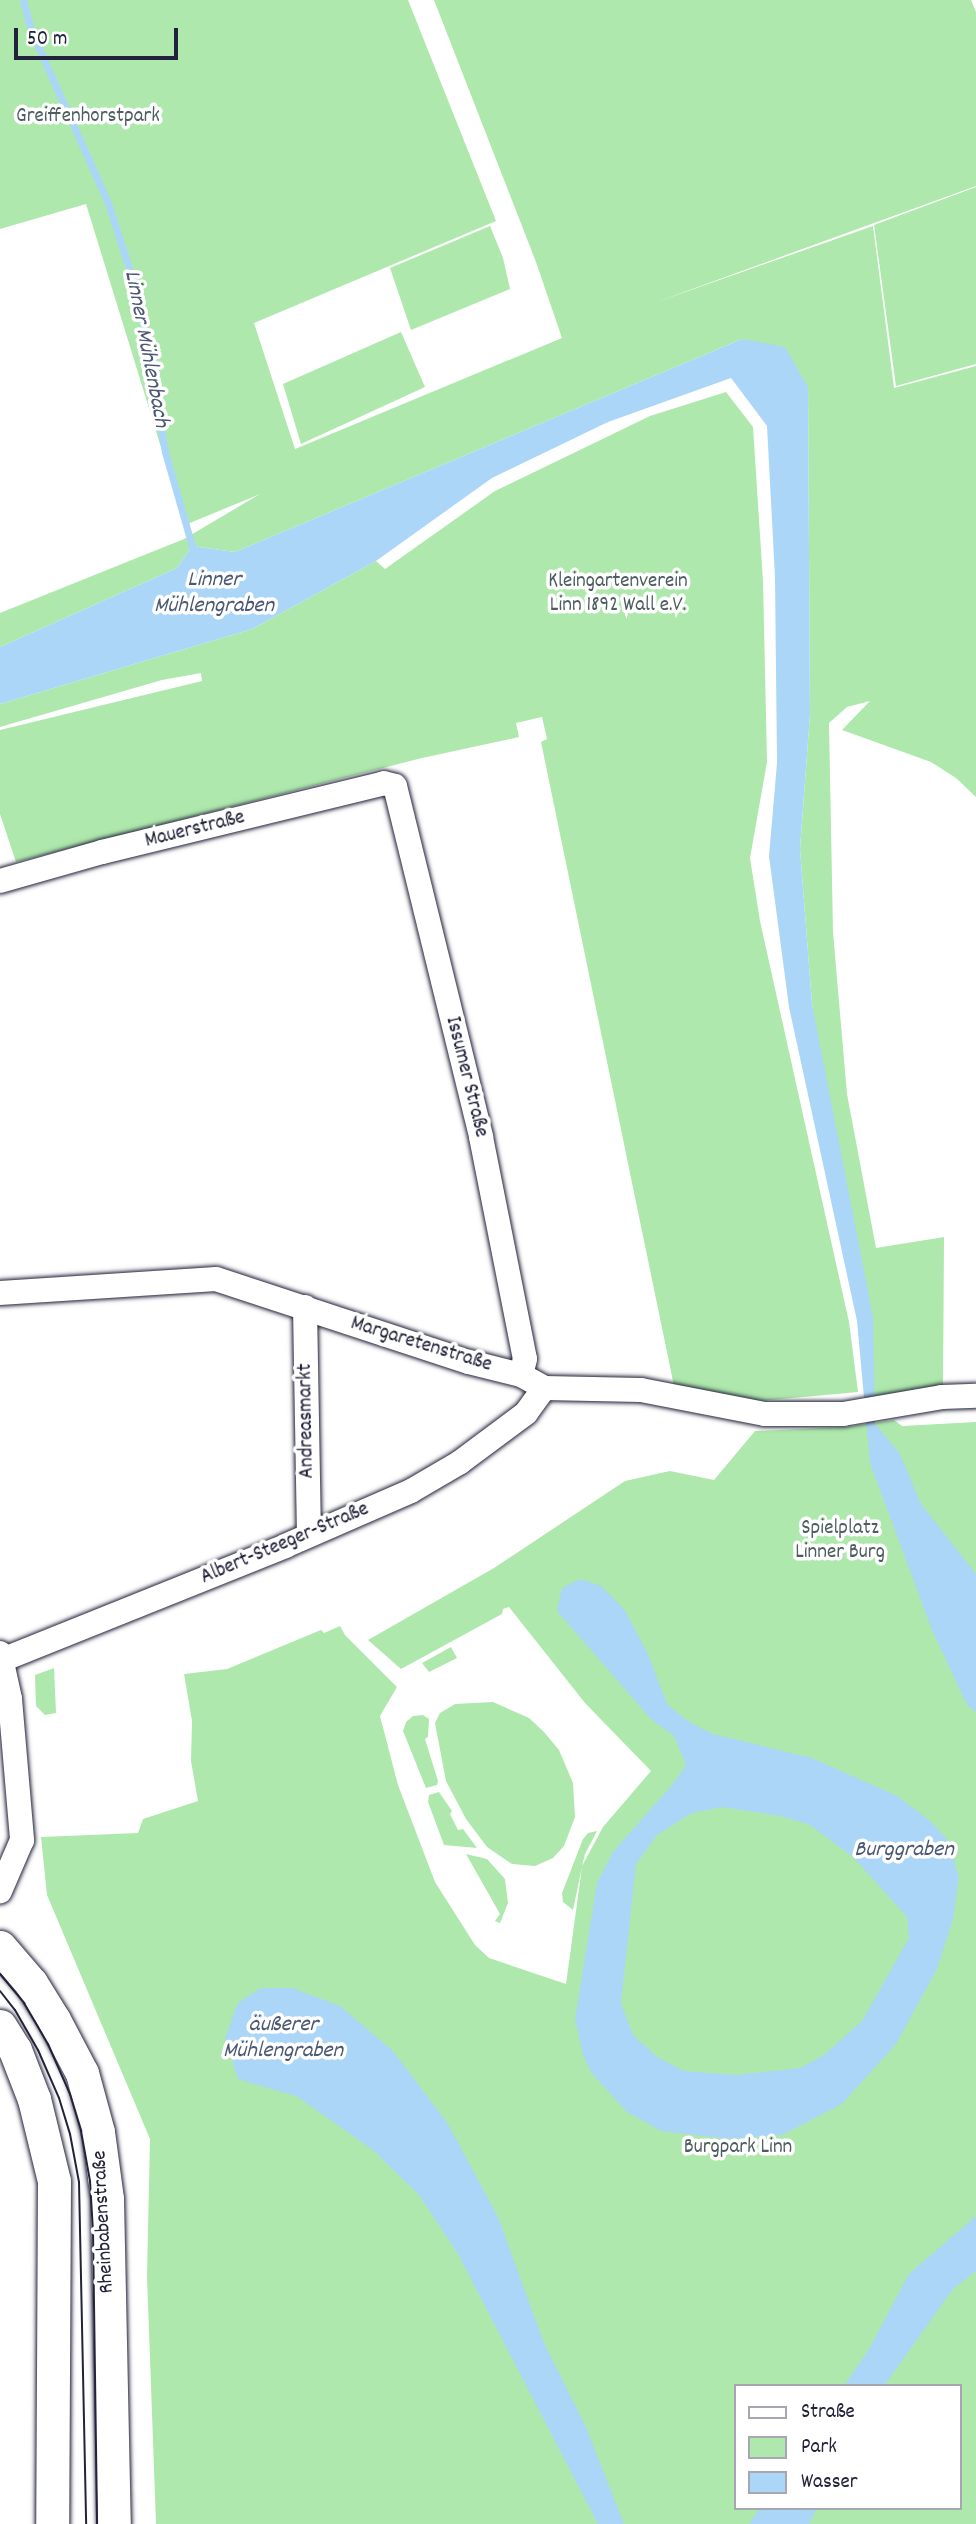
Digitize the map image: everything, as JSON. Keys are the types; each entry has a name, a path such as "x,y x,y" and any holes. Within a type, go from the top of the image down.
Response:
{"main road":[{"name":"Rheinbabenstraße","path":"0,1947 31,1983 54,2020 82,2073 98,2132 107,2199 114,2524"},
{"path":"0,2026 15,2050 34,2099 54,2181 52,2524"}],"street":[{"name":"Mauerstraße","path":"0,881 102,852 391,783"},
{"name":"Issumer Straße","path":"391,783 398,792 481,1137 525,1359 521,1375"},
{"name":"Margaretenstraße","path":"0,1293 216,1279 469,1362 521,1375 544,1388 641,1390 779,1415 843,1414 902,1406 942,1397 976,1396"},
{"name":"Andreasmarkt","path":"305,1307 309,1535"},
{"name":"Albert-Steeger-Straße","path":"1,1657 309,1535 411,1491 459,1463 526,1413 544,1388"},
{"path":"0,1891 22,1840 10,1699 1,1657"},
{"path":"53,2371 68,2443 66,2524"}],"green space":[{"name":"Greiffenhorstpark","path":"0,0 408,0 496,221 254,323 295,449 562,338 536,262 434,0 971,0 976,12 976,186 651,304 873,226 894,388 976,366 976,797 956,778 931,762 842,730 870,701 847,707 829,723 833,932 847,1094 876,1248 944,1237 943,1387 873,1404 812,1004 800,849 810,714 808,387 742,339 235,552 192,546 177,568 0,647 0,613 184,539 260,494 185,525 86,204 0,229"},
{"path":"976,187 976,364 896,386 874,225"},
{"path":"490,226 503,258 510,289 411,330 390,268"},
{"path":"401,332 425,387 301,444 283,384"},
{"name":"Kleingartenverein Linn 1892 Wall e.V.","path":"726,392 753,427 763,581 767,762 750,858 760,921 849,1322 858,1392 759,1401 674,1386 541,742 547,739 542,717 516,723 519,737 422,758 16,862 0,814 0,730 202,681 201,673 162,680 0,727 0,704 252,629 376,561 385,569 495,491 650,416"},
{"name":"Burgpark Linn","path":"894,1420 902,1426 976,1422 976,2524 156,2524 147,2276 150,2139 47,1895 41,1837 138,1833 143,1819 198,1801 191,1761 192,1721 184,1674 227,1669 321,1630 324,1633 340,1626 345,1635 397,1687 380,1716 398,1785 435,1882 475,1945 489,1958 566,1984 582,1867 573,1910 563,1902 562,1893 583,1839 588,1833 597,1831 582,1866 603,1827 651,1771 585,1703 509,1607 503,1609 502,1614 401,1669 368,1640 494,1568 625,1481 670,1471 714,1480 755,1431 846,1427"},
{"path":"451,1647 457,1658 429,1672 422,1663"},
{"path":"54,1668 56,1713 45,1715 36,1706 35,1675"},
{"path":"493,1702 529,1718 544,1732 559,1750 573,1783 575,1817 564,1846 553,1858 535,1866 512,1864 487,1847 466,1819 446,1781 435,1723 440,1713 455,1704"},
{"path":"423,1715 429,1719 428,1737 425,1739 438,1781 437,1785 426,1788 403,1731 406,1722 413,1716"},
{"path":"439,1792 452,1811 450,1814 458,1830 463,1829 477,1848 444,1845 428,1802 429,1795"},
{"path":"466,1854 487,1859 505,1879 508,1903 500,1923 495,1921 500,1914"}],"water":[{"name":"Linner Mühlengraben","path":"742,339 785,347 808,387 810,714 800,849 812,1004 873,1317 875,1424 900,1454 921,1504 976,1574 976,1712 967,1705 932,1630 870,1463 857,1321 789,1007 769,856 777,763 775,577 767,426 731,378 608,422 492,478 376,561 252,629 0,704 0,647 177,568 192,546 235,552"},
{"name":"Burggraben","path":"580,1579 601,1586 624,1609 648,1654 667,1704 689,1722 713,1734 812,1758 897,1796 929,1820 947,1839 959,1877 953,1919 937,1969 896,2044 842,2104 782,2135 729,2139 661,2131 627,2112 591,2072 583,2055 575,2019 597,1883 613,1852 672,1785 686,1765 674,1736 651,1719 557,1611 562,1588","holes":["722,1807 781,1816 810,1825 853,1857 907,1917 909,1938 862,2021 824,2055 800,2068 736,2075 684,2071 657,2057 633,2035 621,2003 636,1864 657,1835 692,1813"]},
{"name":"äußerer Mühlengraben","path":"261,1988 292,1988 340,2006 393,2051 448,2124 498,2217 544,2343 586,2427 624,2524 598,2524 458,2254 419,2195 374,2151 298,2097 238,2079 225,2038 238,2003"},
{"path":"976,2216 976,2271 953,2289 885,2384 845,2384 869,2349 909,2274"},
{"path":"759,2510 816,2510 809,2524 749,2524"}],"waterway":[{"name":"Linner Mühlenbach","path":"23,0 32,33 108,203 138,296 165,452 192,546"}],"tram line":[{"path":"0,1974 24,2003 48,2044 70,2094 81,2131 90,2181 97,2524"},
{"path":"0,1991 15,2010 38,2050 59,2098 70,2134 79,2182 86,2524"}],"park label":[{"name":"Spielplatz Linner Burg","path":"840,1541"}]}
